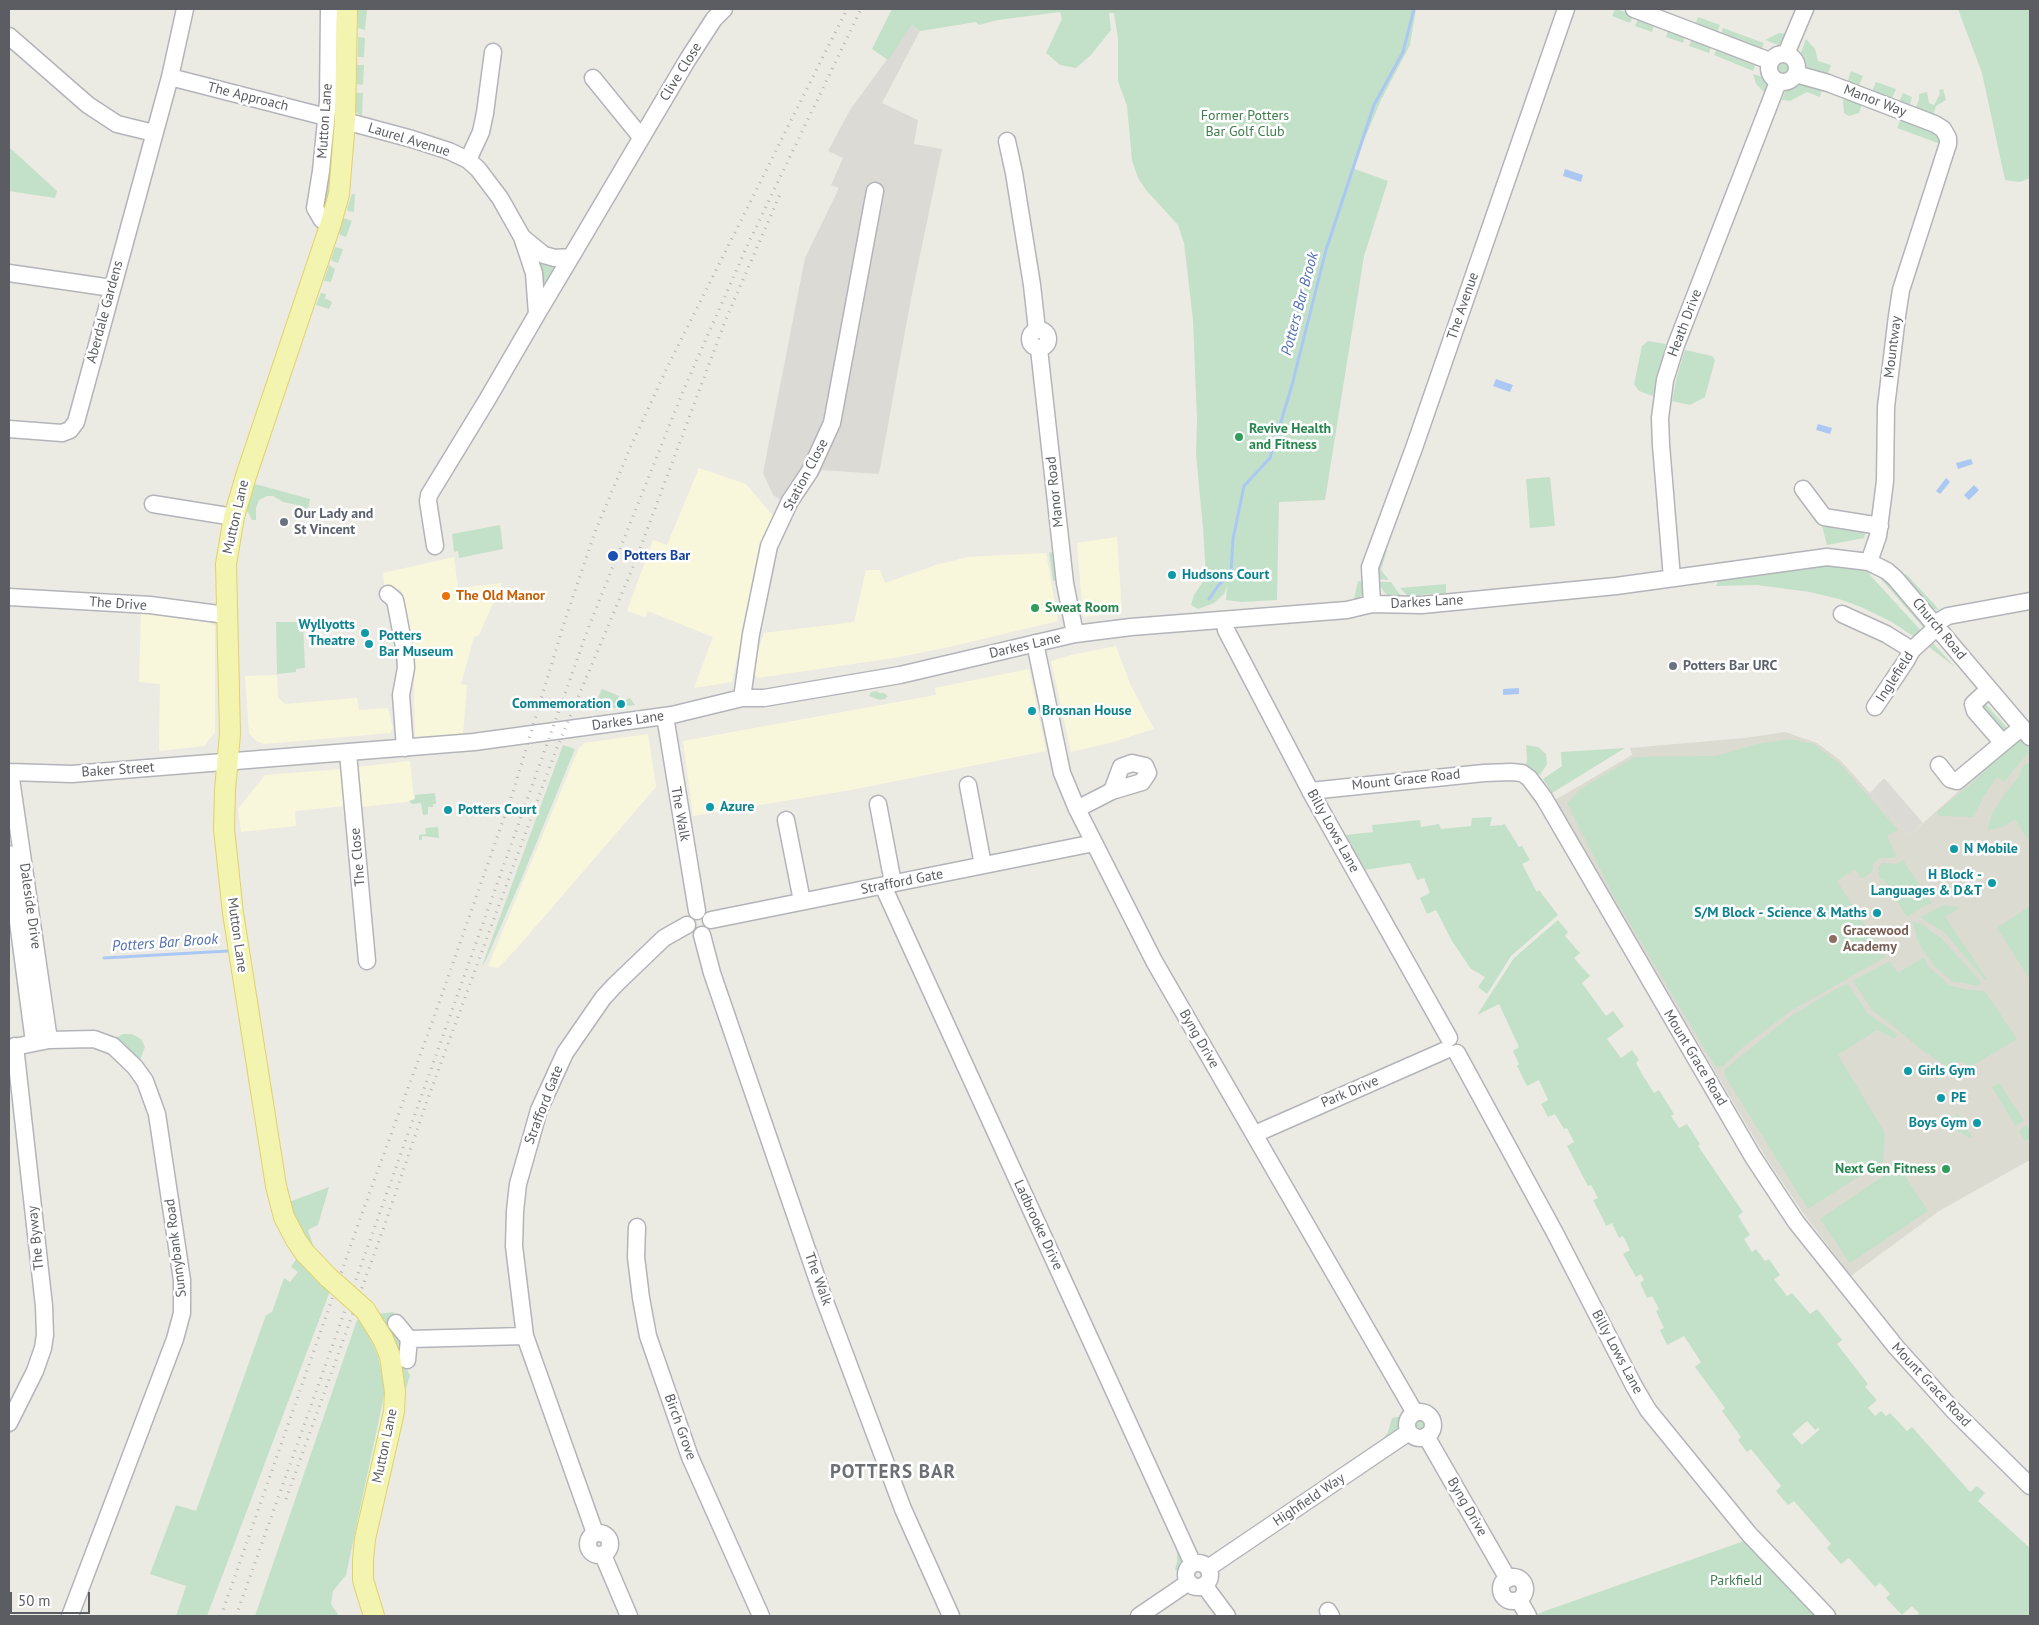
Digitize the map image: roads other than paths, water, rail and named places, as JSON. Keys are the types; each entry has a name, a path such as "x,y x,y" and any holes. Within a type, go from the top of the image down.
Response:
{"main road":[{"name":"Mutton Lane","path":"347,9 345,121 340,187 331,223 246,476 234,517 226,564 230,728 224,829 233,913 276,1186 284,1217 305,1253 328,1277 365,1310 383,1339 390,1356 395,1392 394,1412 365,1539 363,1560 363,1580 374,1616"}],"street":[{"name":"Aberdale Gardens","path":"9,429 62,433 70,430 76,422 170,77 185,9"},
{"name":"Mutton Lane","path":"329,9 326,117 322,171 315,208 322,220 331,223"},
{"name":"Clive Close","path":"571,257 641,137 714,19 724,9"},
{"name":"The Avenue","path":"1372,604 1370,568 1414,448 1566,9"},
{"path":"1634,9 1770,61"},
{"path":"1786,54 1805,9"},
{"path":"12,45 88,105 117,124 154,133"},
{"path":"468,160 481,132 493,52"},
{"path":"1786,54 1794,60 1797,69 1796,74 1787,82 1778,82 1769,74 1770,61 1778,55 1786,54"},
{"name":"Manor Way","path":"1796,74 1828,83 1935,124 1943,129 1948,138"},
{"name":"The Approach","path":"170,77 326,117"},
{"path":"593,78 641,137"},
{"name":"Heath Drive","path":"1672,578 1660,418 1665,380 1676,345 1778,82"},
{"name":"Laurel Avenue","path":"345,121 449,151 468,160 478,169 500,198 522,237 534,273 536,314"},
{"name":"Mountway","path":"1869,562 1880,526 1885,481 1888,379 1896,316 1901,290 1948,144 1948,138"},
{"name":"Manor Road","path":"1007,141 1032,286 1037,330 1043,331 1049,338 1045,347 1039,349 1065,583 1075,634"},
{"name":"Station Close","path":"742,698 751,634 769,546 790,501 810,470 832,423 875,191"},
{"name":"Laurel Avenue","path":"522,237 544,255 554,258 571,257"},
{"path":"435,546 428,500 429,495 571,257"},
{"path":"9,272 112,288"},
{"path":"1803,490 1824,517 1880,526"},
{"path":"153,504 234,517"},
{"name":"Darkes Lane","path":"227,763 474,742 665,716 742,698 764,698 900,675 1075,634 1131,627 1347,610 1372,604 1392,606 1422,605 1616,586 1827,557"},
{"name":"Church Road","path":"1827,557 1869,562 1887,571 1895,578 2026,732"},
{"path":"388,594 394,600 406,652 406,668 401,695 405,748"},
{"name":"The Drive","path":"9,597 150,605 226,615"},
{"name":"Inglefield","path":"1875,707 1912,650 1948,616 2030,601"},
{"path":"1842,614 1886,634 1912,650"},
{"name":"Billy Lows Lane","path":"1225,620 1226,630 1310,791 1555,1233 1621,1362 1648,1410 1749,1534 1827,1616"},
{"name":"Byng Drive","path":"1035,644 1062,773 1077,809 1154,960 1415,1413"},
{"path":"1989,689 1973,704 1975,710 2002,742"},
{"name":"The Walk","path":"665,716 704,916"},
{"path":"1939,765 1950,779 1957,781 2002,742 2026,732"},
{"name":"The Close","path":"348,753 367,961"},
{"name":"Baker Street","path":"10,772 72,774 227,763"},
{"name":"Daleside Drive","path":"10,772 41,1041"},
{"name":"Mount Grace Road","path":"1310,791 1484,773 1522,773 1529,778 1544,798 1748,1148 1796,1222 1896,1348 1953,1410 2030,1486"},
{"path":"968,785 983,865"},
{"path":"1077,809 1112,791"},
{"name":"Ladbrooke Drive","path":"878,804 888,885 1200,1566"},
{"path":"786,820 802,901"},
{"name":"Strafford Gate","path":"704,916 888,885 1094,843"},
{"name":"Daleside Drive","path":"9,854 41,1041"},
{"path":"690,915 704,916 709,930 702,935 693,933 687,925 690,915"},
{"name":"Strafford Gate","path":"629,1616 603,1555 609,1550 610,1539 605,1534 595,1533 525,1336 514,1246 515,1211 522,1166 539,1110 565,1053 602,998 664,938 687,925"},
{"name":"The Walk","path":"702,935 712,973 823,1296 903,1509 951,1616"},
{"name":"Sunnybank Road","path":"12,1047 41,1041 94,1039 113,1046 135,1067 145,1081 158,1114 182,1280 182,1313 175,1339 70,1616"},
{"name":"The Byway","path":"9,1424 35,1371 43,1348 45,1335 44,1306 12,1047"},
{"name":"Park Drive","path":"1255,1134 1451,1047"},
{"name":"Birch Grove","path":"637,1227 636,1257 648,1336 690,1457 761,1616"},
{"path":"396,1323 409,1339 407,1360"},
{"path":"409,1339 525,1336"},
{"path":"1415,1413 1427,1414 1432,1421 1432,1429 1426,1436 1418,1438 1409,1432 1407,1422 1411,1415 1415,1413"},
{"name":"Highfield Way","path":"1200,1566 1409,1432"},
{"name":"Byng Drive","path":"1426,1436 1508,1579 1503,1584 1503,1595 1508,1600 1519,1600 1528,1616"},
{"path":"1200,1566 1186,1574 1227,1616"},
{"path":"1139,1616 1196,1584"}],"water":[{"path":"1565,169 1583,175 1581,182 1563,176"},
{"path":"1496,379 1513,385 1510,392 1493,386"},
{"path":"1818,424 1832,428 1830,434 1816,430"},
{"path":"1971,459 1973,464 1958,469 1956,463"},
{"path":"1946,478 1950,482 1940,494 1936,491"},
{"path":"1974,485 1979,490 1969,500 1964,495"},
{"path":"1519,688 1519,694 1503,695 1503,689"}],"waterway":[{"name":"Potters Bar Brook","path":"1209,599 1231,572 1233,539 1244,486 1270,458 1292,385 1326,250 1374,105 1403,52 1414,9"},
{"name":"Potters Bar Brook","path":"104,958 228,951"}],"railway":[{"path":"221,1616 360,1219 433,1020 513,792 565,620 595,532 631,446 666,370 847,9"},
{"path":"236,1616 588,629 684,389 748,244 861,9"},
{"path":"286,1499 427,1101 556,750 635,562 726,319 781,192"}],"place":[{"name":"Revive Health and Fitness","path":"1239,437"},
{"name":"Our Lady and St Vincent","path":"284,522"},
{"name":"Potters Bar","path":"613,556"},
{"name":"Hudsons Court","path":"1172,575"},
{"name":"The Old Manor","path":"446,596"},
{"name":"Sweat Room","path":"1035,608"},
{"name":"Wyllyotts Theatre","path":"365,633"},
{"name":"Potters Bar Museum","path":"369,644"},
{"name":"Potters Bar URC","path":"1673,666"},
{"name":"Commemoration","path":"621,704"},
{"name":"Brosnan House","path":"1032,711"},
{"name":"Azure","path":"710,807"},
{"name":"Potters Court","path":"448,810"},
{"name":"N Mobile","path":"1954,849"},
{"name":"H Block - Languages & D&T","path":"1992,883"},
{"name":"S/M Block - Science & Maths","path":"1877,913"},
{"name":"Gracewood Academy","path":"1833,939"},
{"name":"Girls Gym","path":"1908,1071"},
{"name":"PE","path":"1941,1098"},
{"name":"Boys Gym","path":"1977,1123"},
{"name":"Next Gen Fitness","path":"1946,1169"}],"district":[{"name":"POTTERS BAR","path":"893,1473"}],"park label":[{"name":"Former Potters Bar Golf Club","path":"1245,124"},
{"name":"Parkfield","path":"1736,1581"}]}
